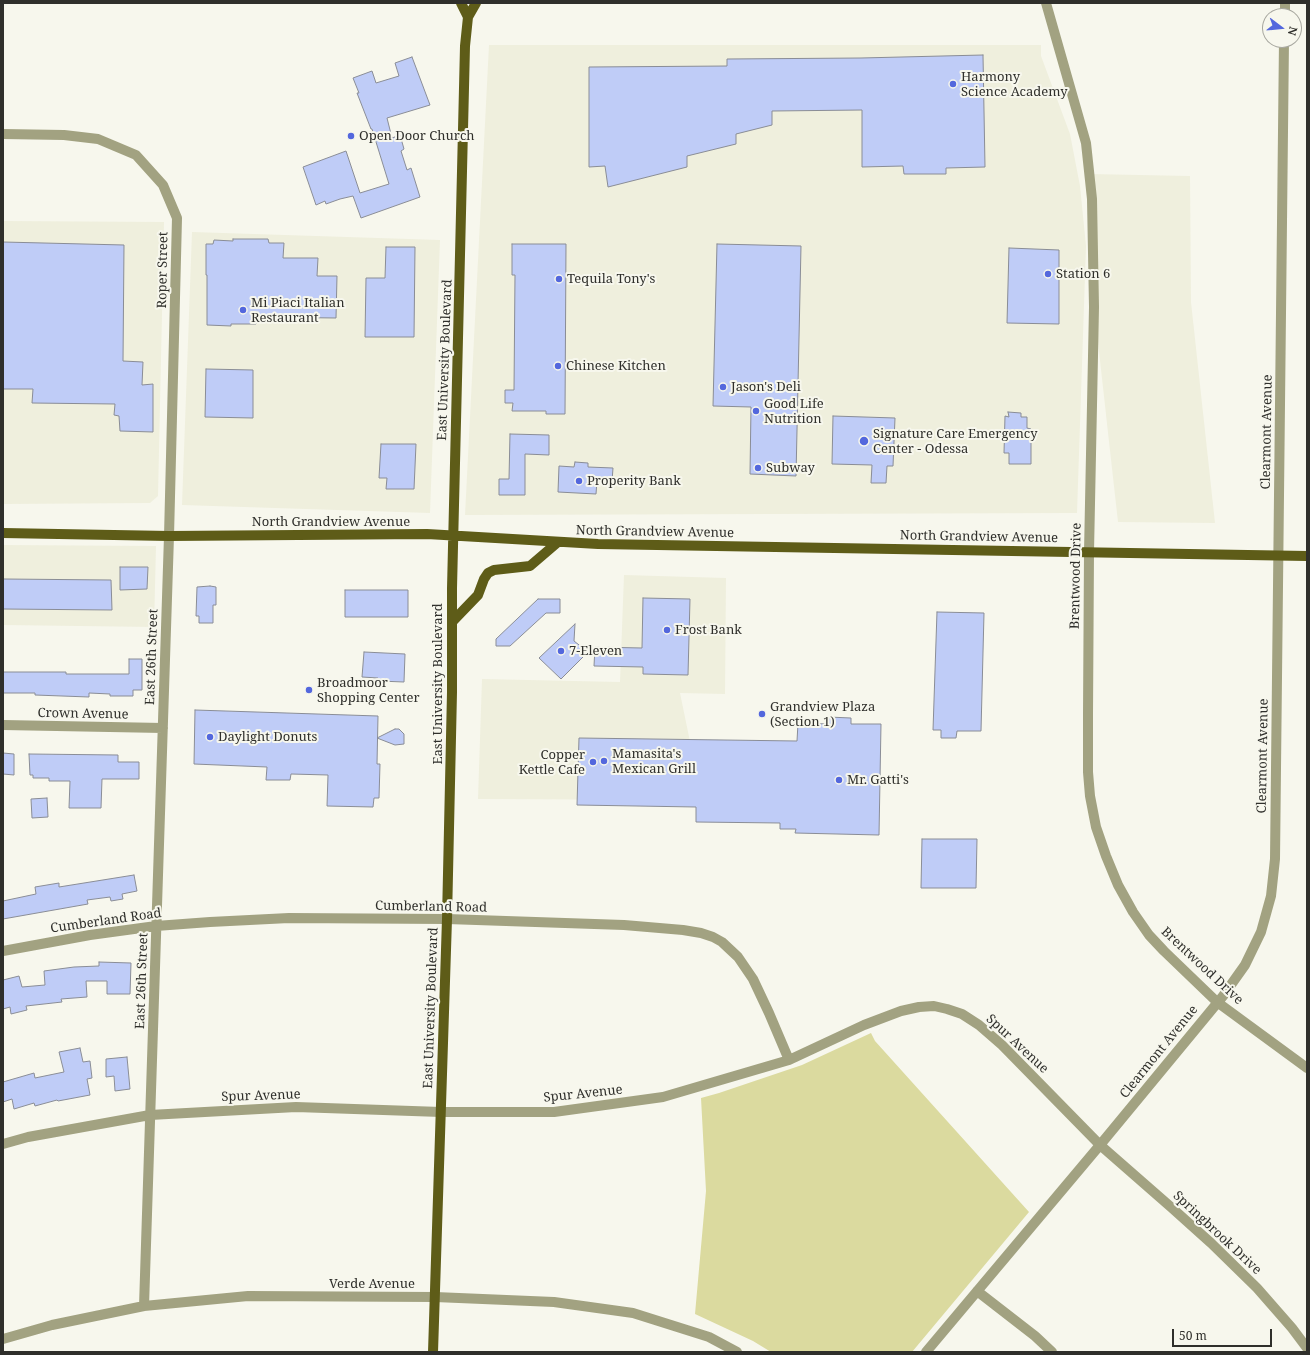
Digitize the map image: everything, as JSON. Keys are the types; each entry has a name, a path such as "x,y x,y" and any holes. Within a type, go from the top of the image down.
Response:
{"main road":[{"path":"461,3 468,17"},
{"name":"East University Boulevard","path":"433,1352 447,919 452,692 453,535 465,46 468,17 476,3"},
{"name":"North Grandview Avenue","path":"3,533 169,536 330,534 453,535 614,545 1307,556"},
{"path":"452,622 478,595 488,573 494,570 530,566 558,542"}],"street":[{"name":"Brentwood Drive","path":"1046,3 1086,143 1092,199 1094,307 1089,552 1088,772 1090,796 1096,827 1118,885 1133,912 1164,951 1217,1002 1307,1068"},
{"name":"Clearmont Avenue","path":"926,1352 1100,1145 1217,1002 1245,965 1261,932 1271,896 1274,859 1279,555 1284,48"},
{"name":"Roper Street","path":"3,134 64,135 98,139 136,155 163,185 177,218 169,536"},
{"name":"East 26th Street","path":"144,1306 169,536"},
{"name":"Crown Avenue","path":"3,725 163,728"},
{"name":"Cumberland Road","path":"3,951 156,926 289,918 447,919 658,927 683,930 713,937 730,948 745,967 769,1013 789,1060"},
{"name":"Spur Avenue","path":"3,1144 28,1137 150,1115 246,1108 296,1107 441,1112 554,1112 663,1097 789,1060 864,1025 902,1010 934,1006 962,1014 979,1025 1002,1044 1100,1145"},
{"name":"Springbrook Drive","path":"1100,1145 1211,1243 1257,1288 1292,1328 1307,1348"},
{"path":"977,1291 1052,1352"},
{"name":"Verde Avenue","path":"3,1339 52,1325 144,1306 248,1296 435,1297 554,1302 633,1313 708,1337 737,1352"}],"shaded area":[{"path":"489,45 1041,45 1041,56 1070,134 1080,186 1086,246 1077,513 465,515"},
{"path":"1089,174 1190,176 1191,302 1215,523 1118,522 1094,307"},
{"path":"3,221 164,222 158,496 150,503 3,504"},
{"path":"192,232 440,240 430,513 182,505"},
{"path":"3,545 156,546 154,627 3,625"},
{"path":"624,575 726,578 725,694 680,693 702,800 478,799 482,679 620,682"},
{"path":"871,1033 875,1041 1029,1212 912,1352 771,1352 753,1341 695,1314 706,1191 701,1098 802,1065"}],"building":[{"path":"983,55 985,167 946,168 946,174 904,174 903,166 862,167 862,110 772,111 772,125 736,134 736,144 687,156 687,167 608,187 605,166 589,167 589,67 727,66 727,59"},
{"path":"412,57 430,105 387,118 392,138 400,135 404,149 401,151 407,170 411,168 420,197 361,218 353,196 326,204 325,201 316,205 303,167 346,151 360,193 389,184 372,129 357,93 359,93 353,78 372,71 376,83 399,76 395,63"},
{"path":"233,239 268,239 269,243 284,243 283,258 318,258 317,276 337,276 336,318 256,317 256,324 231,324 231,326 207,325 206,244 213,244 214,240 233,241"},
{"path":"3,242 124,245 123,361 143,362 142,385 153,384 153,432 120,431 119,416 114,415 115,404 32,403 33,389 3,389"},
{"path":"512,244 566,244 565,414 546,414 546,411 512,411 513,403 505,403 505,390 514,390 515,275 512,275"},
{"path":"717,244 801,246 796,476 750,474 751,407 713,406"},
{"path":"386,247 415,247 414,337 365,337 366,278 385,278"},
{"path":"1009,248 1059,250 1059,324 1007,323"},
{"path":"206,369 253,370 253,418 205,417"},
{"path":"1008,412 1021,413 1021,417 1027,417 1027,428 1031,429 1031,464 1009,464 1009,453 1004,453 1005,416 1009,417"},
{"path":"833,416 895,418 893,466 887,466 886,483 871,483 872,465 832,464"},
{"path":"510,434 549,435 549,455 525,454 525,495 499,495 499,479 509,479"},
{"path":"381,444 416,444 414,489 386,489 387,478 379,478"},
{"path":"575,462 588,463 588,467 613,468 612,481 597,481 596,494 558,492 559,466 574,467"},
{"path":"120,567 148,567 147,589 120,590"},
{"path":"3,579 111,580 112,610 3,609"},
{"path":"197,587 216,587 216,605 213,605 213,623 199,623 199,616 196,616"},
{"path":"345,590 408,590 408,617 345,617"},
{"path":"643,598 690,599 688,675 643,674 643,667 594,666 595,647 642,648"},
{"path":"538,599 560,599 560,613 546,613 510,646 496,646 496,639"},
{"path":"937,612 984,613 981,731 957,731 956,738 941,738 941,730 933,730"},
{"path":"575,624 574,641 588,652 561,679 539,658"},
{"path":"364,652 405,654 404,682 379,681 378,678 362,677"},
{"path":"129,659 142,659 142,690 133,690 133,696 110,696 110,694 89,693 89,697 35,695 35,693 3,693 3,672 129,674"},
{"path":"195,710 378,716 377,764 380,764 379,798 374,798 373,807 327,806 328,775 291,774 290,780 266,780 267,767 194,764"},
{"path":"828,717 851,718 851,724 881,724 879,835 795,833 796,829 780,829 780,823 696,822 696,807 577,805 579,738 797,741 798,723 828,724"},
{"path":"395,729 399,729 404,734 404,744 395,745 377,738"},
{"path":"3,753 14,754 14,775 3,774"},
{"path":"29,754 118,755 118,762 139,762 139,779 102,779 101,808 69,808 70,781 49,781 49,778 33,778 33,775 30,775"},
{"path":"47,798 48,817 32,818 31,799"},
{"path":"922,839 977,839 976,888 921,888"},
{"path":"134,875 137,891 122,894 123,899 111,901 110,897 87,900 88,904 3,919 3,901 36,894 35,887 59,883 59,887"},
{"path":"99,962 131,963 130,994 107,994 107,981 86,981 87,997 61,999 62,1002 26,1006 27,1010 11,1014 10,1007 3,1009 3,980 19,976 22,987 45,985 44,971 74,967 99,966"},
{"path":"80,1048 83,1062 90,1061 92,1078 87,1079 90,1095 57,1100 35,1106 34,1103 14,1109 12,1099 3,1102 3,1082 34,1073 35,1078 64,1072 59,1052"},
{"path":"127,1057 130,1089 115,1091 114,1076 106,1077 106,1059"}],"place":[{"name":"Harmony Science Academy","path":"953,84"},
{"name":"Open Door Church","path":"351,136"},
{"name":"Station 6","path":"1048,274"},
{"name":"Tequila Tony's","path":"559,279"},
{"name":"Mi Piaci Italian Restaurant","path":"243,310"},
{"name":"Chinese Kitchen","path":"558,366"},
{"name":"Jason's Deli","path":"723,387"},
{"name":"Good Life Nutrition","path":"756,411"},
{"name":"Signature Care Emergency Center - Odessa","path":"864,441"},
{"name":"Subway","path":"758,468"},
{"name":"Properity Bank","path":"579,481"},
{"name":"Frost Bank","path":"667,630"},
{"name":"7-Eleven","path":"561,651"},
{"name":"Broadmoor Shopping Center","path":"309,690"},
{"name":"Grandview Plaza (Section 1)","path":"762,714"},
{"name":"Daylight Donuts","path":"210,737"},
{"name":"Mamasita's Mexican Grill","path":"604,761"},
{"name":"Copper Kettle Cafe","path":"593,762"},
{"name":"Mr. Gatti's","path":"839,780"}]}
